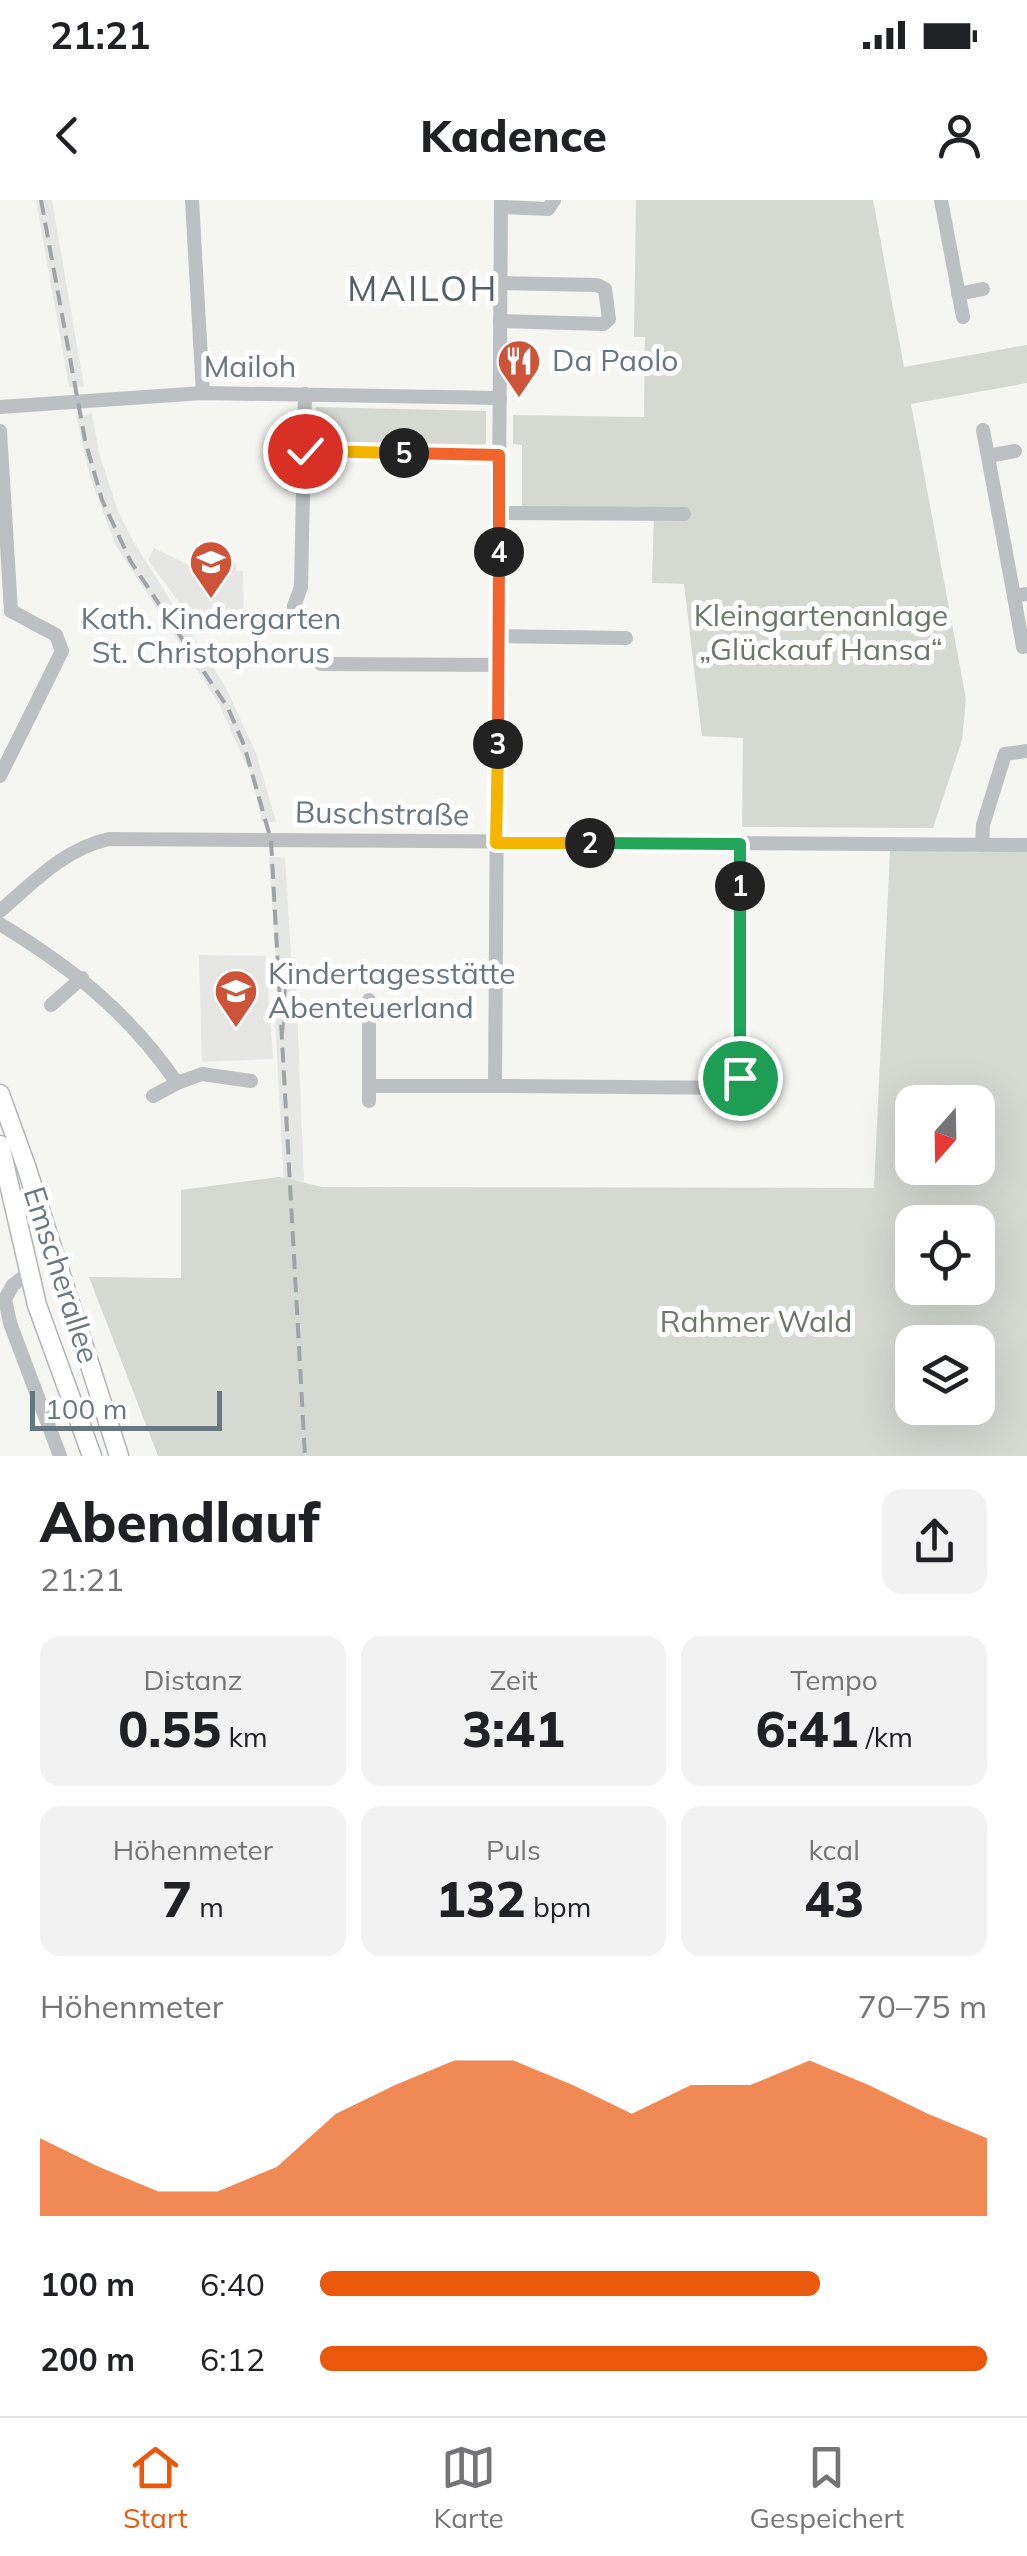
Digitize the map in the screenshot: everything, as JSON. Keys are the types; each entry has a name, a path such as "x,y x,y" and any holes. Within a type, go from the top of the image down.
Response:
{"main road":[{"name":"Emscherallee","path":"0,1094 119,1456"},
{"name":"Emscherallee","path":"0,1145 38,1305 92,1456"}],"street":[{"path":"192,200 203,394"},
{"path":"495,1086 501,204 548,208 554,200"},
{"path":"942,200 963,317"},
{"path":"500,321 603,324 609,319 605,289 597,285 501,283"},
{"path":"958,294 984,289"},
{"name":"Mailoh","path":"0,407 203,394 500,398"},
{"path":"294,606 301,587 305,394"},
{"path":"983,430 1021,595 1023,647"},
{"path":"0,431 5,606 56,636 62,651 0,776"},
{"path":"305,451 499,455"},
{"path":"988,456 1015,451"},
{"path":"499,513 684,514"},
{"path":"498,636 626,638"},
{"path":"321,664 498,664"},
{"path":"982,845 983,825 1006,754 1027,751"},
{"name":"Buschstraße","path":"0,912 79,848 110,839 1027,844"},
{"path":"369,1000 369,1094 495,1086 740,1095 740,844"},
{"path":"0,924 82,978 144,1039 176,1084"},
{"path":"51,1005 82,978"},
{"path":"153,1096 202,1074 250,1081"},
{"path":"30,1272 4,1290 5,1299 10,1323 60,1456"}],"shaded area":[{"path":"36,200 52,200 84,387 69,387"},
{"path":"92,414 99,453 118,511 226,688 256,753 276,822 262,822 252,777 219,704 116,546 90,477 76,416"},
{"name":"Kath. Kindergarten St. Christophorus","path":"154,548 201,571 207,560 236,563 236,571 243,571 244,616 228,616 228,624 194,623 148,560"},
{"path":"269,857 285,858 291,957 295,958 315,1456 298,1456"},
{"name":"Kindertagesstätte Abenteuerland","path":"199,955 266,956 273,1059 202,1062"}],"green space":[{"name":"Kleingartenanlage „Glückauf Hansa“","path":"636,200 873,200 904,367 1027,345 1027,383 911,404 966,699 962,740 933,828 742,827 743,738 702,736 684,584 652,583 654,512 522,509 522,445 513,444 513,415 644,417 645,337 634,337"},
{"path":"316,407 486,411 486,452 316,447"},
{"name":"Rahmer Wald","path":"1027,850 1027,1456 158,1456 89,1277 181,1278 181,1190 279,1177 322,1187 874,1188 890,851"}],"tram line":[{"path":"283,1032 286,977"}],"railway":[{"path":"41,200 85,440 102,500 131,562 228,708 244,745 271,840 305,1456"}],"place":[{"name":"Da Paolo","path":"519,399"},
{"name":"Kath. Kindergarten St. Christophorus","path":"211,600"},
{"name":"Kindertagesstätte Abenteuerland","path":"236,1029"}],"district":[{"name":"MAILOH","path":"423,289"}],"route":[{"path":"305,451 499,455 496,843 740,844 740,1078"}]}
